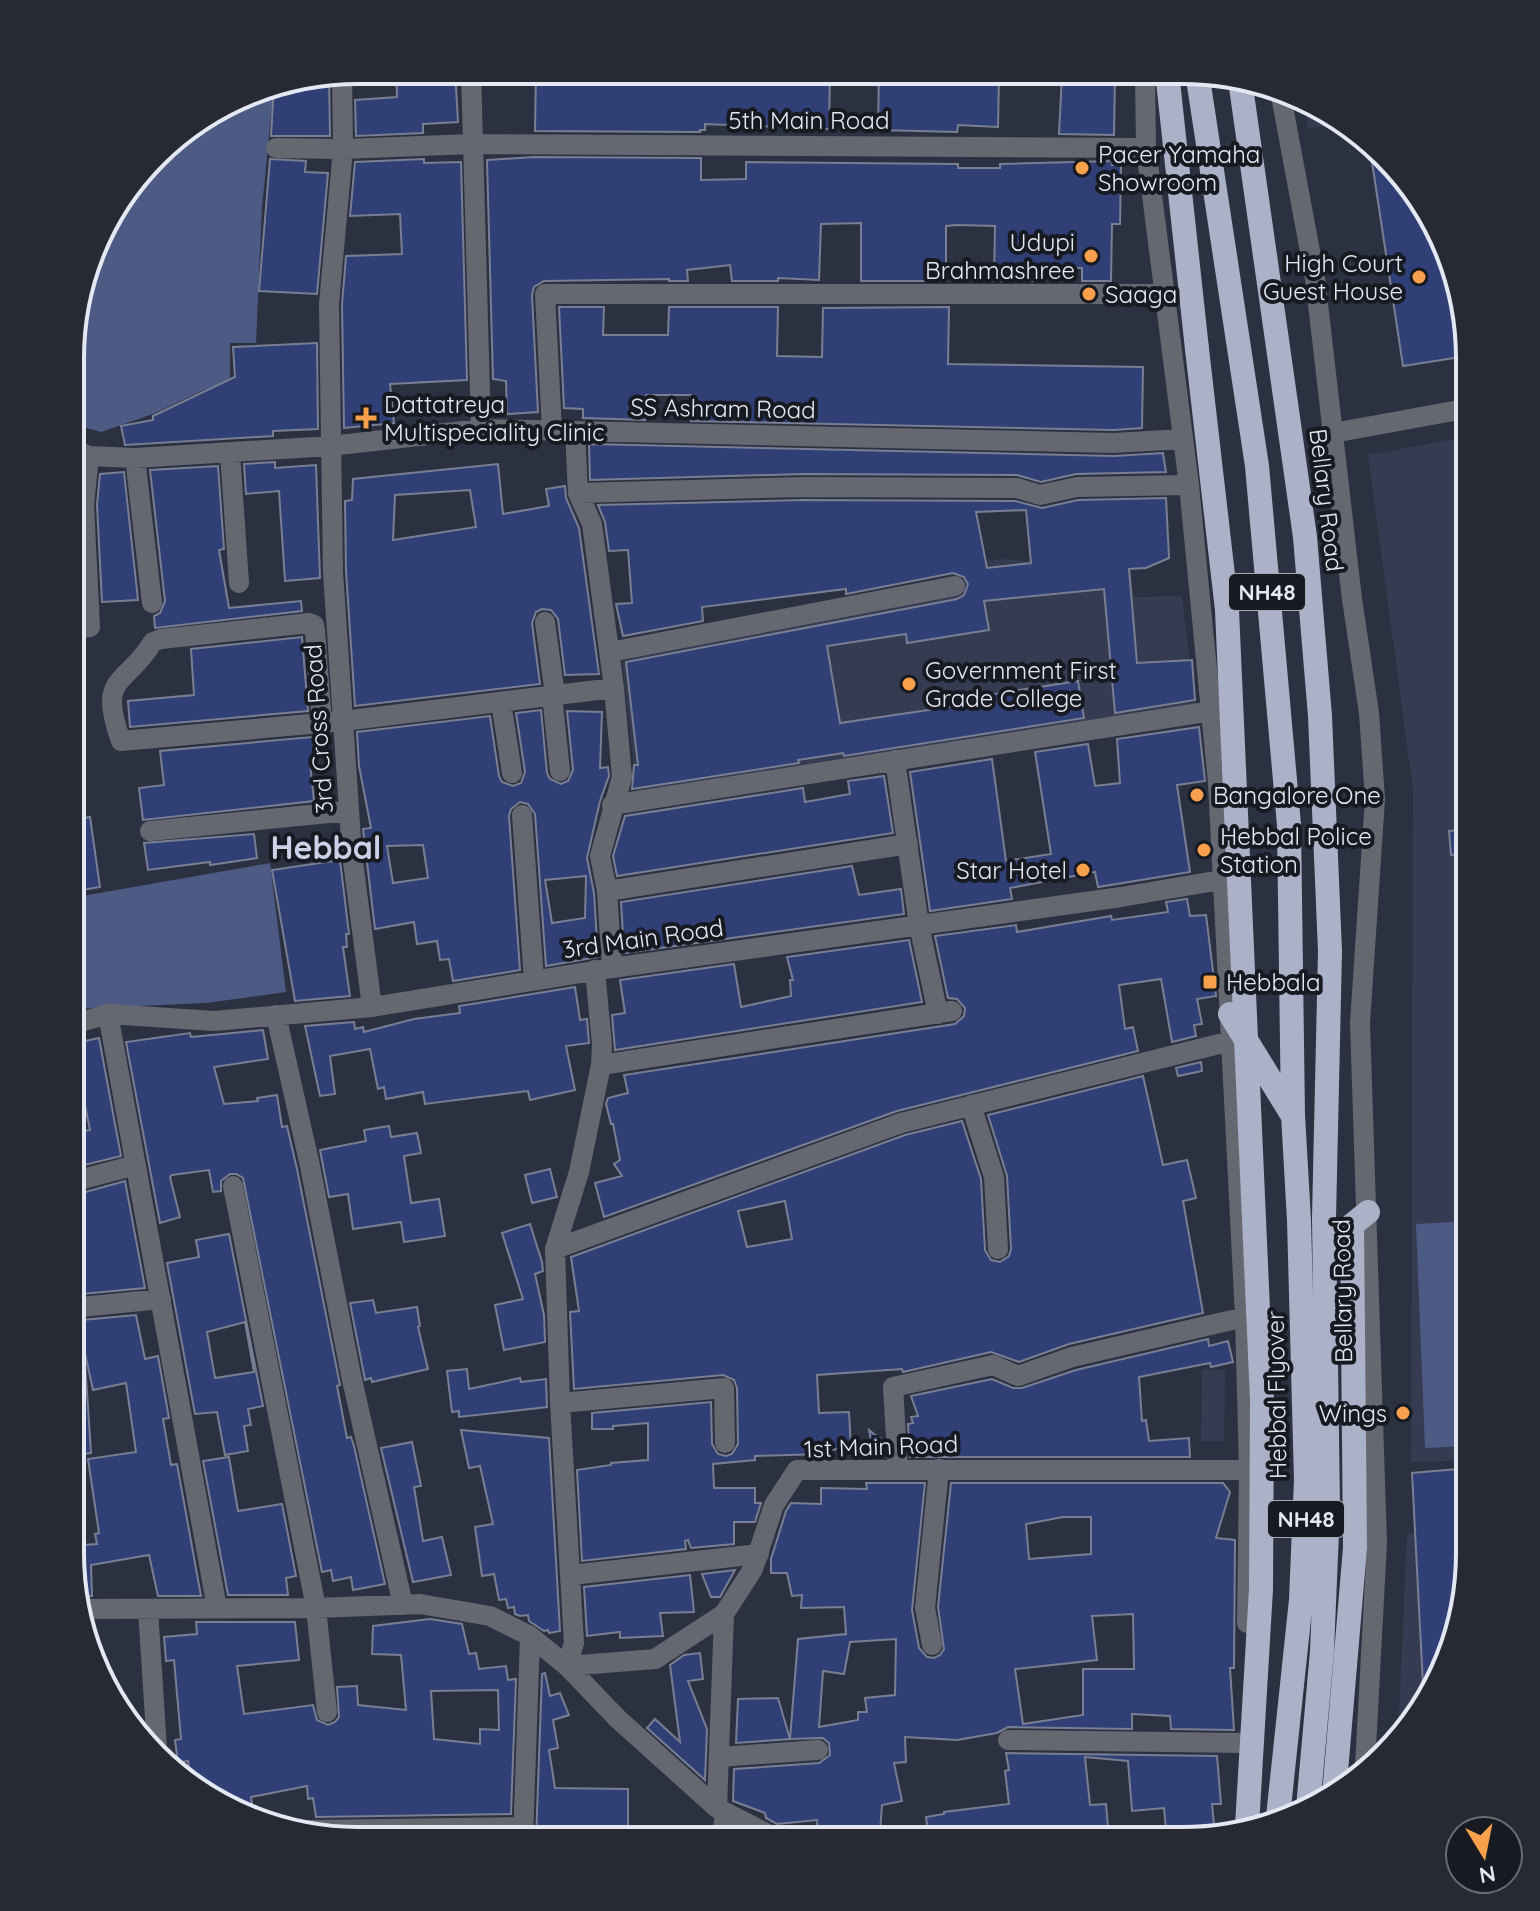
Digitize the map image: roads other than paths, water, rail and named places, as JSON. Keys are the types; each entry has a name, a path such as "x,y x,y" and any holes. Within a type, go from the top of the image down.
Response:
{"highway":[{"path":"1168,84 1227,610 1262,1400 1261,1589 1247,1819"},
{"name":"NH48","path":"1199,85 1257,466 1278,719 1286,776 1293,1115"},
{"name":"Bellary Road","path":"1242,91 1305,537 1320,716 1330,951 1324,1218"},
{"path":"1230,1014 1293,1115"},
{"name":"Hebbal Flyover","path":"1279,1809 1305,1543 1299,1220 1293,1115"},
{"name":"NH48","path":"1336,1779 1355,1548 1352,1225 1368,1212"},
{"name":"Hebbal Flyover","path":"1309,1795 1322,1651 1328,1508 1324,1218"}],"street":[{"path":"1145,84 1146,148 1189,485 1218,783 1245,1317 1249,1470 1249,1590 1240,1820"},
{"name":"3rd Cross Road","path":"342,85 343,149 329,304 333,572 352,854 372,1007"},
{"path":"471,85 481,429"},
{"name":"Bellary Road","path":"1282,103 1315,278 1370,727 1375,812 1360,1023 1377,1543 1366,1756"},
{"name":"5th Main Road","path":"276,148 472,144 1146,148"},
{"path":"552,430 545,294 1167,294"},
{"path":"1333,433 1456,411"},
{"name":"SS Ashram Road","path":"84,452 135,458 230,453 330,446 481,429 1114,443 1183,439"},
{"path":"567,1666 574,1643 560,1403 555,1249 579,1172 601,1065 607,891 600,856 622,777 610,652 592,524 578,493 575,431"},
{"path":"230,453 239,583"},
{"path":"135,458 152,603"},
{"path":"578,493 834,487 1017,488 1040,495 1077,487 1189,485"},
{"path":"84,505 90,627 84,628"},
{"path":"610,652 955,586"},
{"path":"545,622 560,771"},
{"path":"322,723 315,631 314,625 309,623 161,639 153,642 115,682 112,692 121,741 322,723 343,721 614,688"},
{"path":"501,702 512,773"},
{"path":"612,805 1212,711"},
{"path":"601,1065 945,1013 919,925 895,760"},
{"path":"150,831 349,811"},
{"path":"522,815 534,980"},
{"path":"607,891 908,844"},
{"name":"3rd Main Road","path":"84,1021 108,1014 214,1021 372,1007 603,969 1121,897 1221,880"},
{"path":"108,1014 217,1608"},
{"path":"276,1015 310,1166 351,1375 403,1605"},
{"path":"555,1249 901,1123 1231,1041"},
{"path":"971,1105 994,1177 998,1249"},
{"path":"84,1179 136,1165"},
{"path":"233,1186 316,1608 327,1712"},
{"path":"84,1307 161,1299"},
{"path":"898,1470 893,1387 993,1365 1018,1376 1072,1357 1245,1317"},
{"path":"560,1403 724,1388 725,1443"},
{"path":"932,1645 925,1608 939,1469"},
{"name":"1st Main Road","path":"567,1666 655,1659 724,1614 753,1569 774,1505 797,1470 1249,1470"},
{"path":"571,1575 759,1554"},
{"path":"90,1609 316,1608 420,1604 490,1616 530,1636 567,1666 618,1719 721,1811 752,1826"},
{"path":"148,1609 156,1738"},
{"path":"721,1826 719,1757 724,1614"},
{"path":"523,1826 530,1636"},
{"path":"1008,1740 1243,1743"},
{"path":"719,1757 818,1750"}],"place":[{"name":"Pacer Yamaha Showroom","path":"1082,168"},
{"name":"Udupi Brahmashree","path":"1091,256"},
{"name":"High Court Guest House","path":"1419,277"},
{"name":"Saaga","path":"1089,294"},
{"name":"Dattatreya Multispeciality Clinic","path":"366,418"},
{"name":"Government First Grade College","path":"909,684"},
{"name":"Bangalore One","path":"1197,795"},
{"name":"Hebbal Police Station","path":"1204,850"},
{"name":"Star Hotel","path":"1083,870"},
{"name":"Hebbala","path":"1210,982"},
{"name":"Wings","path":"1403,1413"}],"district":[{"name":"Hebbal","path":"326,847"}]}
